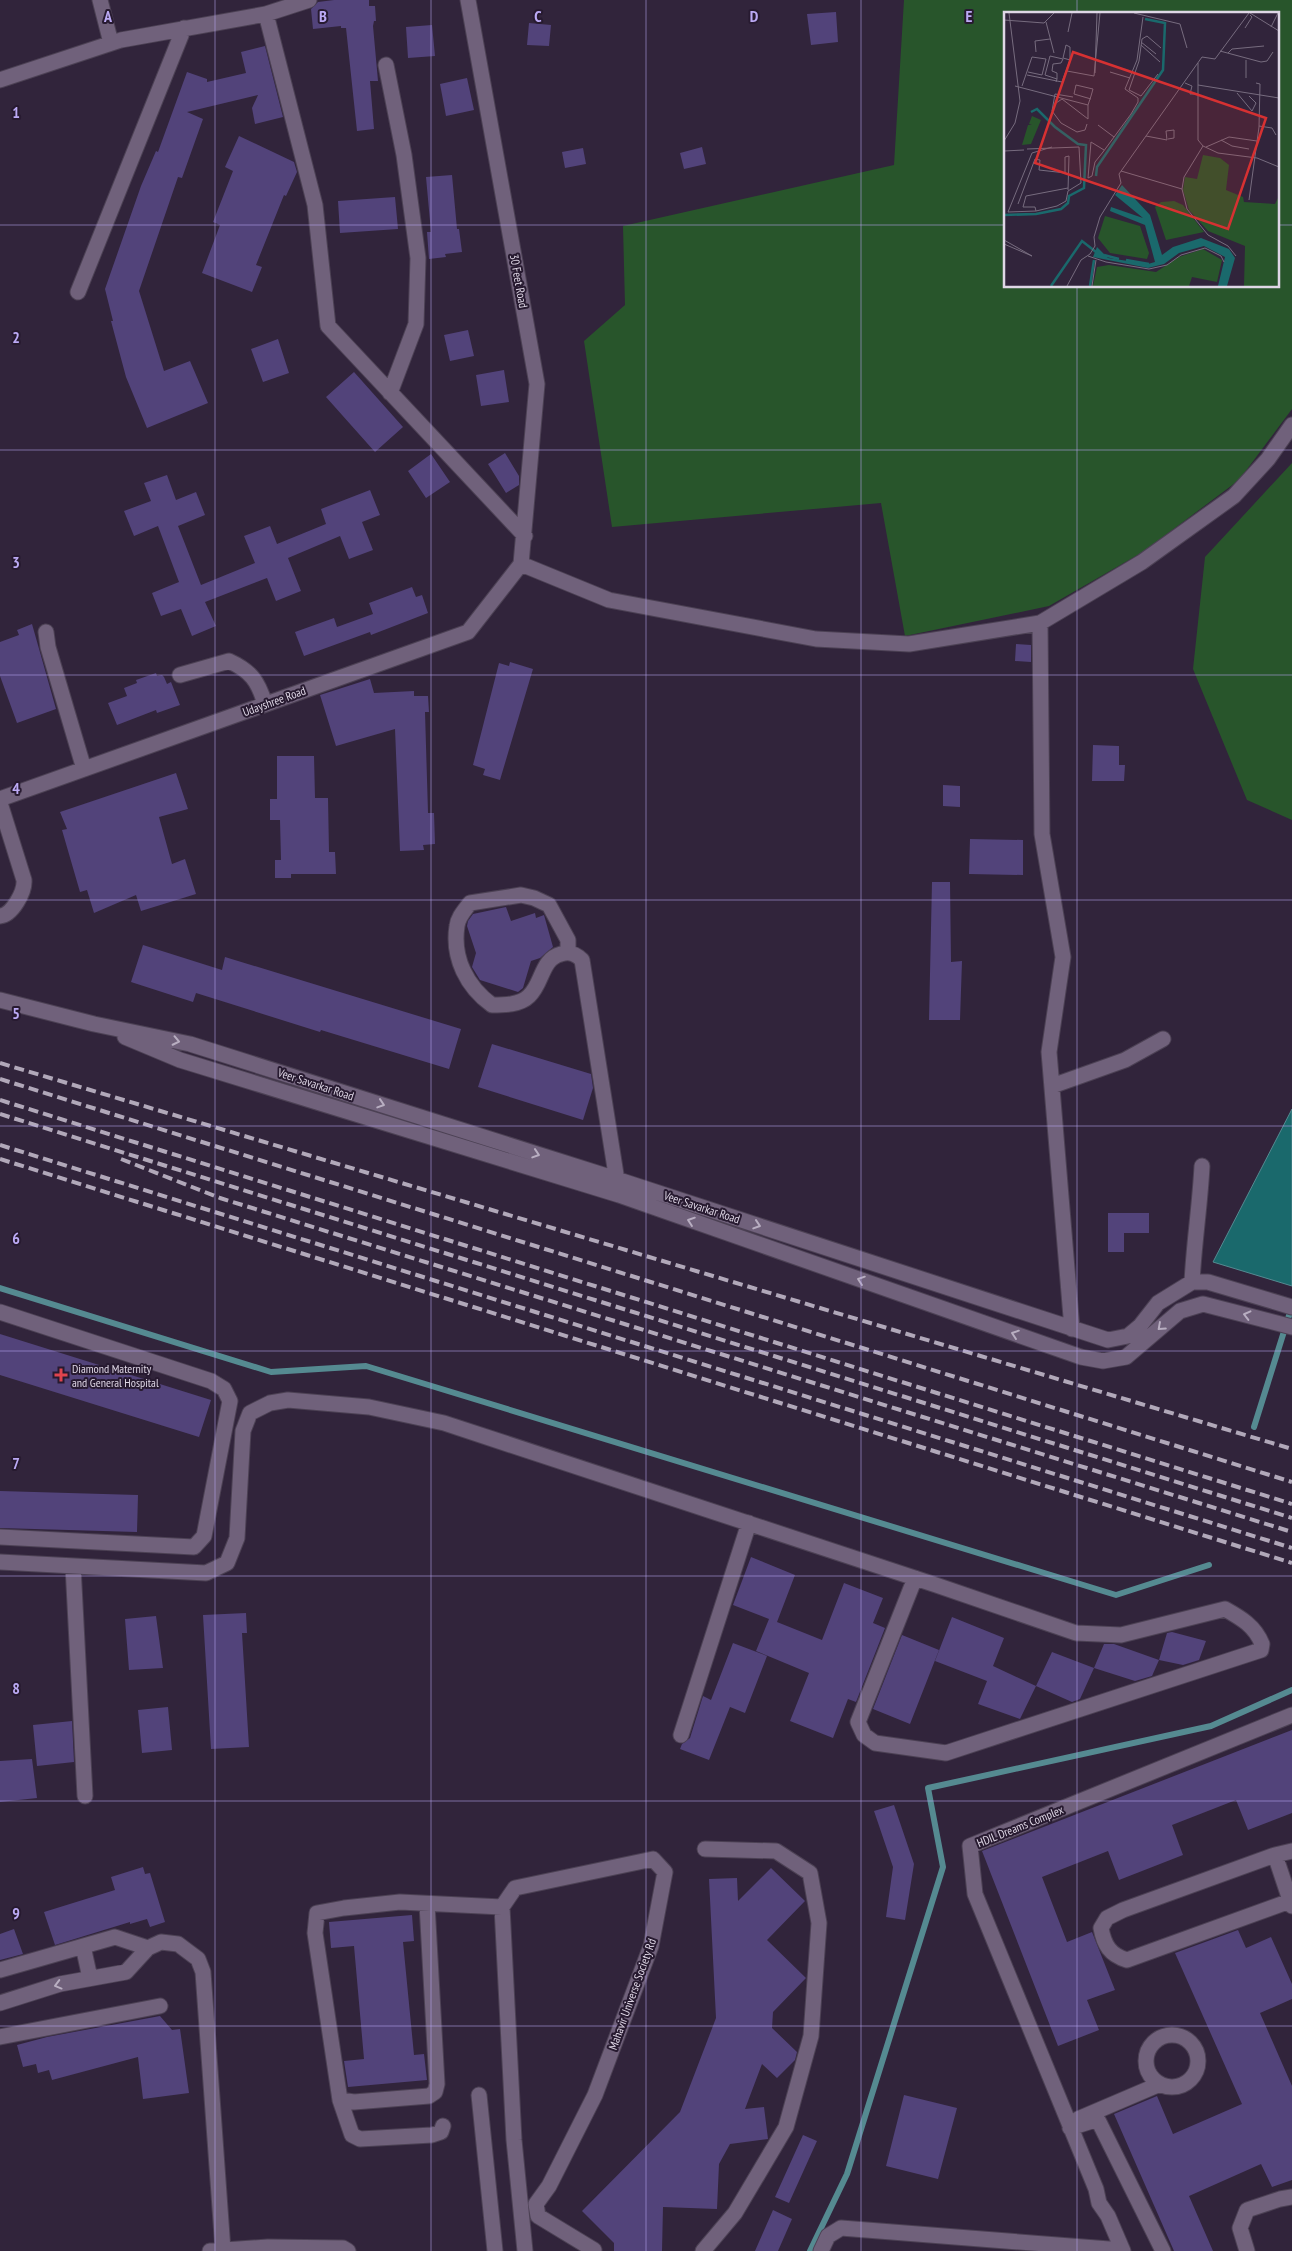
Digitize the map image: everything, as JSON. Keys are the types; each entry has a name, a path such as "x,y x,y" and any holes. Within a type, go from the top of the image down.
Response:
{"street":[{"path":"100,0 111,43"},
{"path":"0,80 111,43 266,14 309,0"},
{"name":"30 Feet Road","path":"468,0 537,384 525,536 521,564"},
{"path":"266,14 316,205 328,326 525,536"},
{"path":"78,292 184,28"},
{"path":"386,65 404,154 418,258 416,324 390,393"},
{"path":"521,564 609,600 816,639 909,644 1040,623 1142,562 1234,496 1268,459 1292,425"},
{"name":"Udayshree Road","path":"0,799 468,632 521,564"},
{"path":"1040,623 1042,834 1064,957 1049,1052 1072,1330"},
{"path":"46,632 48,647 84,769"},
{"path":"180,675 229,661 246,669 260,689 265,704"},
{"path":"0,803 25,888 12,909 5,916 0,916"},
{"path":"568,952 568,940 549,906 534,898 521,895 470,903 460,916 457,926 462,970 470,985 492,1005 513,1003 530,995 548,961 558,954 568,952 577,955 582,960 619,1196"},
{"name":"Veer Savarkar Road","path":"0,1000 94,1024 190,1044 616,1179 1072,1330 1108,1340 1128,1336 1140,1326 1158,1303 1192,1282"},
{"name":"Veer Savarkar Road","path":"94,1024 180,1060 619,1196 1081,1357 1103,1361 1126,1357 1180,1310 1203,1304 1292,1327"},
{"path":"1052,1086 1125,1060 1163,1039"},
{"path":"1202,1166 1200,1198 1194,1237 1192,1282 1208,1282 1292,1307"},
{"path":"0,1312 211,1381 224,1389 230,1401 204,1536 194,1546 0,1537"},
{"path":"0,1562 206,1573 227,1563 237,1538 243,1431 250,1413 270,1403 288,1400 369,1407 444,1423 750,1523 915,1578 1076,1633 1121,1635 1225,1609 1243,1619 1254,1629 1262,1644 1261,1650 946,1753 875,1743 864,1735 858,1722 915,1578"},
{"path":"681,1735 750,1523"},
{"path":"73,1566 85,1796"},
{"name":"HDIL Dreams Complex","path":"1123,2250 1108,2216 1099,2203 1096,2189 975,1894 970,1846 1292,1715"},
{"path":"703,2251 735,2213 786,2127 811,2036 819,1923 810,1873 776,1851 705,1849"},
{"path":"1275,1855 1291,1904 1127,1960 1111,1952 1103,1939 1101,1928 1107,1918 1124,1910 1275,1855 1292,1851"},
{"name":"Mahavir Universe Society Rd","path":"502,1906 515,1888 653,1859 666,1872 651,1946 595,2094 549,2186 536,2204 538,2216 594,2250"},
{"path":"443,2126 441,2132 432,2134 360,2139 352,2135 340,2100 315,1933 317,1913 400,1902 502,1906 514,2140 525,2251"},
{"path":"340,2100 354,2102 429,2096 435,2092 437,2084 427,1904"},
{"path":"0,1970 115,1937 148,1948"},
{"path":"0,2003 60,1984 126,1972 148,1948 161,1942 178,1944 198,1958 203,1972 216,2250 268,2247 343,2248 348,2251"},
{"path":"83,1946 90,1978"},
{"path":"0,2037 160,2006"},
{"path":"1069,2126 1160,2084"},
{"path":"479,2095 495,2251"},
{"path":"1069,2126 1092,2121 1099,2122 1163,2251"},
{"path":"1247,2251 1240,2228 1247,2210 1292,2197"},
{"path":"821,2251 828,2236 841,2228 1069,2248 1123,2250"}],"shaded area":[{"path":"904,0 1292,0 1292,409 1239,480 1143,552 1049,606 905,636 881,503 612,527 584,341 625,305 623,226 894,165"},
{"path":"1292,463 1292,820 1247,800 1193,669 1205,557"},
{"path":"1292,1109 1292,1286 1213,1262"}],"building":[{"path":"369,0 369,6 375,6 376,21 374,21 373,26 378,81 370,81 374,129 357,131 346,28 341,28 341,26 313,29 311,9 318,2"},
{"path":"836,12 838,42 811,45 807,14"},
{"path":"529,23 551,25 549,46 527,45"},
{"path":"432,25 435,56 408,58 406,27"},
{"path":"265,46 283,117 255,124 252,108 258,95 187,112 203,119 182,178 178,177 139,291 164,371 190,361 208,403 147,428 126,377 111,321 113,321 105,289 141,186 156,151 158,152 187,72 207,79 207,82 246,73 241,52"},
{"path":"467,78 474,110 446,116 440,84"},
{"path":"239,136 294,162 297,172 286,196 284,195 256,265 262,267 252,292 202,273 220,225 213,222 233,171 225,167"},
{"path":"702,147 706,164 684,169 680,153"},
{"path":"583,148 586,164 565,168 562,152"},
{"path":"452,175 457,229 459,229 462,252 445,254 446,257 429,259 427,232 431,232 426,177"},
{"path":"395,197 398,229 340,233 338,201"},
{"path":"468,330 474,356 450,361 444,335"},
{"path":"278,339 289,373 263,382 251,349"},
{"path":"504,370 509,402 481,406 476,375"},
{"path":"354,372 403,427 375,452 326,397"},
{"path":"505,453 519,476 519,485 506,493 488,464"},
{"path":"431,454 450,482 426,498 408,471"},
{"path":"167,475 176,500 196,492 205,515 178,526 201,585 255,563 244,536 270,526 277,544 326,524 321,509 370,490 380,515 362,522 373,550 349,559 340,536 288,558 301,591 276,601 267,578 205,602 216,626 192,636 181,609 161,616 152,593 179,582 158,526 134,536 124,511 151,501 144,483"},
{"path":"412,587 416,597 422,595 428,613 371,635 370,632 304,656 295,632 334,618 337,627 373,614 369,603"},
{"path":"32,624 56,709 17,723 0,676 0,642 19,635 17,630"},
{"path":"1016,644 1031,645 1031,662 1015,661"},
{"path":"510,662 533,669 500,780 483,775 485,769 473,765 499,663 509,666"},
{"path":"156,673 157,676 162,675 164,677 167,684 171,682 180,705 157,713 156,710 117,725 108,703 127,696 124,688 137,683 136,680"},
{"path":"370,679 374,693 414,691 414,696 428,696 429,712 425,712 428,813 434,813 435,844 423,845 424,850 400,851 395,729 336,746 320,695"},
{"path":"1093,745 1119,746 1119,765 1125,765 1124,781 1092,781"},
{"path":"277,756 314,756 315,798 328,798 329,852 335,852 336,874 291,874 291,878 275,878 275,860 281,860 280,820 270,820 270,799 277,799"},
{"path":"176,773 188,809 159,817 172,864 185,859 196,894 141,911 136,895 94,913 87,890 80,892 62,830 67,829 60,812"},
{"path":"943,785 960,786 960,807 943,806"},
{"path":"970,839 1023,840 1023,875 969,874"},
{"path":"932,882 950,882 951,962 962,961 960,1020 929,1020"},
{"path":"506,907 511,921 535,913 536,918 544,915 553,947 540,958 531,961 523,988 518,992 480,980 472,967 476,953 467,926 468,921 473,914"},
{"path":"143,945 222,970 225,957 461,1029 449,1069 321,1030 320,1032 196,993 193,1002 131,982"},
{"path":"492,1044 591,1074 593,1088 583,1120 478,1087"},
{"path":"1108,1213 1149,1213 1149,1233 1124,1233 1124,1252 1108,1252"},
{"path":"0,1334 211,1400 199,1437 0,1375"},
{"path":"0,1491 138,1495 137,1532 0,1528"},
{"path":"751,1557 795,1575 777,1622 822,1640 844,1583 883,1598 873,1623 885,1628 856,1702 848,1699 833,1738 790,1721 809,1673 756,1651 769,1619 733,1605"},
{"path":"246,1613 247,1633 242,1633 249,1747 211,1749 203,1615"},
{"path":"156,1616 163,1668 129,1670 125,1619"},
{"path":"952,1617 1004,1638 993,1666 1036,1686 1020,1719 978,1704 987,1681 935,1661"},
{"path":"1172,1632 1206,1641 1199,1660 1183,1665 1159,1660 1167,1633"},
{"path":"902,1635 939,1650 910,1724 873,1709"},
{"path":"733,1643 767,1656 745,1713 730,1707 709,1760 680,1749 682,1744 690,1738 703,1696 711,1700"},
{"path":"1104,1644 1114,1644 1159,1660 1152,1676 1135,1681 1094,1668"},
{"path":"1052,1652 1094,1668 1080,1699 1072,1702 1036,1686"},
{"path":"168,1707 172,1750 142,1753 138,1710"},
{"path":"72,1721 74,1762 37,1766 33,1725"},
{"path":"1292,1730 1292,1813 1248,1830 1236,1800 1172,1825 1183,1855 1119,1880 1108,1851 1042,1877 1067,1942 1092,1932 1115,1990 1087,2000 1099,2030 1058,2046 982,1851"},
{"path":"32,1759 37,1798 0,1802 0,1761"},
{"path":"894,1805 914,1864 905,1920 886,1917 893,1867 874,1811"},
{"path":"143,1867 145,1874 150,1873 165,1922 150,1927 147,1919 130,1924 130,1922 55,1945 44,1912 115,1890 111,1877"},
{"path":"771,1868 805,1901 767,1940 806,1978 773,2012 772,2028 797,2052 795,2060 777,2078 762,2064 745,2109 764,2107 768,2139 730,2144 719,2164 717,2209 663,2207 662,2251 614,2251 614,2243 582,2211 680,2112 716,2018 709,1879 737,1878 738,1901"},
{"path":"412,1915 414,1941 403,1942 414,2055 424,2054 427,2080 348,2087 344,2061 364,2059 354,1946 331,1948 329,1922"},
{"path":"14,1929 23,1954 0,1960 0,1934"},
{"path":"1238,1930 1246,1948 1271,1937 1292,1984 1292,1999 1260,2013 1292,2086 1292,2180 1272,2187 1261,2164 1189,2196 1213,2251 1174,2251 1114,2114 1157,2096 1173,2134 1242,2104 1175,1953"},
{"path":"160,2016 172,2030 180,2029 189,2093 143,2099 138,2057 52,2080 49,2070 38,2073 36,2064 23,2067 17,2045 47,2037"},
{"path":"904,2095 957,2108 938,2179 886,2166"},
{"path":"803,2135 817,2141 789,2203 775,2197"},
{"path":"773,2210 792,2219 778,2251 755,2251"}],"waterway":[{"path":"0,1288 271,1372 366,1366 1116,1595 1209,1565"},
{"path":"1254,1427 1292,1306"},
{"path":"810,2251 847,2174 943,1867 928,1788 1211,1726 1292,1690"}],"railway":[{"path":"0,1063 1292,1449"},
{"path":"0,1079 1292,1482"},
{"path":"0,1100 1292,1504"},
{"path":"0,1114 1292,1518"},
{"path":"0,1145 1292,1548"},
{"path":"0,1159 1292,1563"},
{"path":"121,1159 220,1198 1292,1532"}],"place":[{"name":"Diamond Maternity and General Hospital","path":"61,1375"}]}
